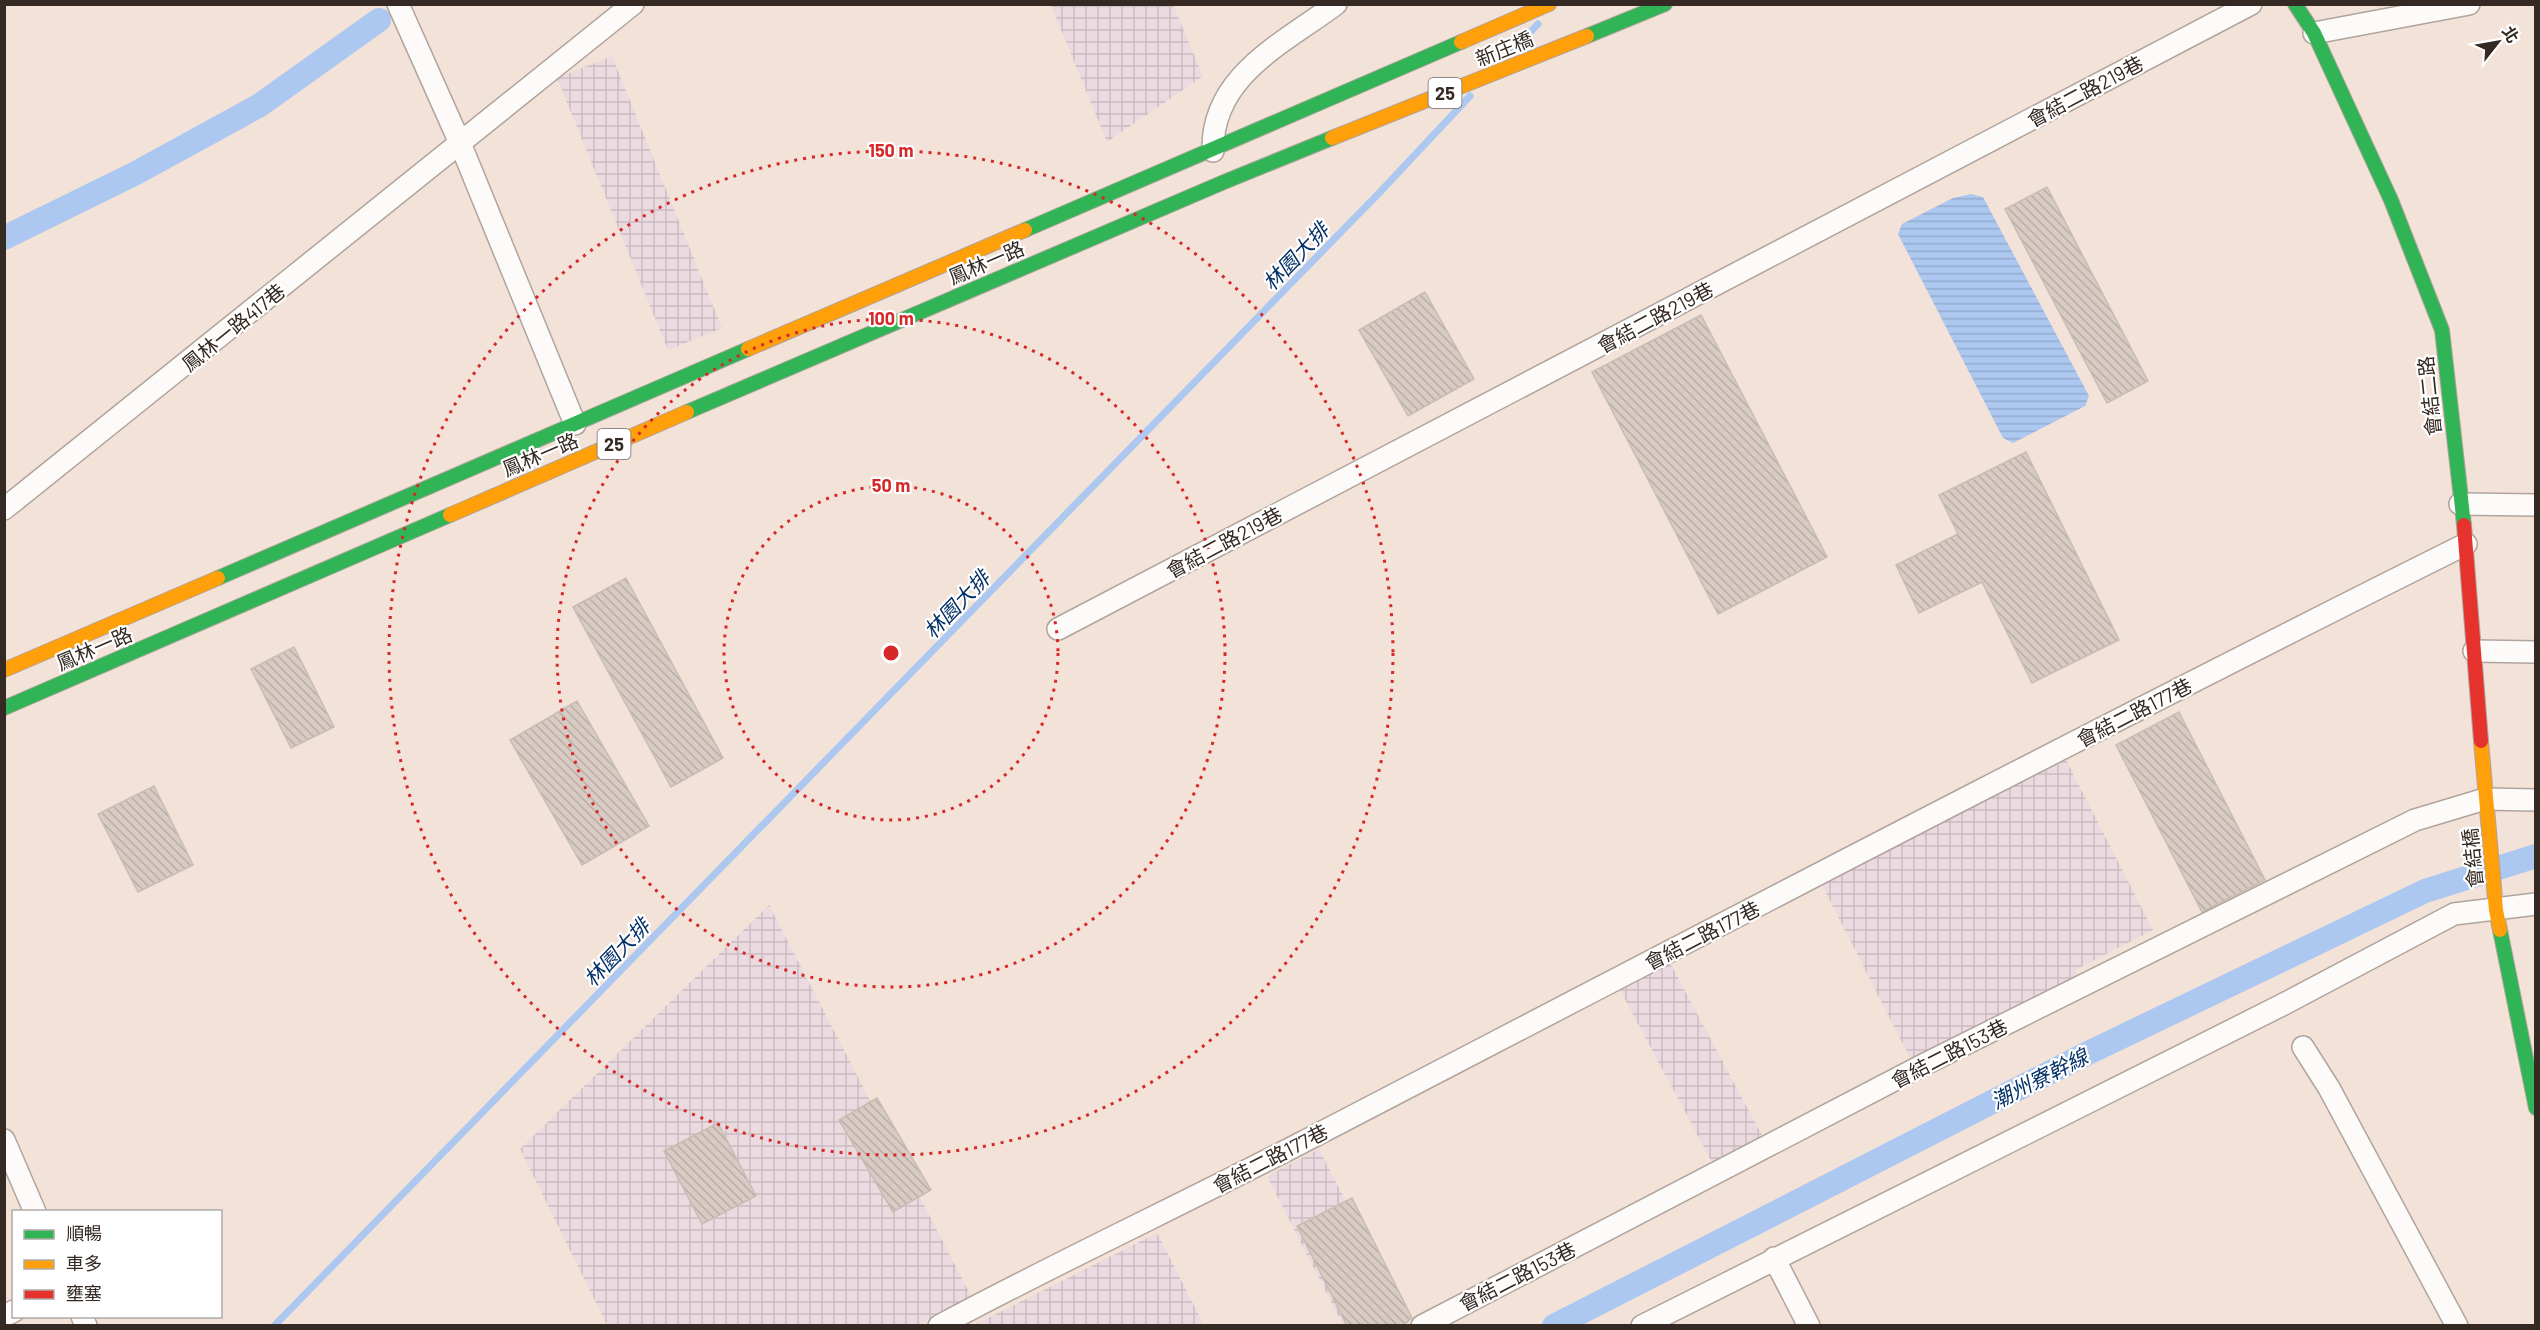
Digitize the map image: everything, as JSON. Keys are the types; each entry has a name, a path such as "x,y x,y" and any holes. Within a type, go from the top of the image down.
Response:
{"main road":[{"name":"新庄橋","path":"1213,151 1549,4"},
{"name":"新庄橋","path":"1224,182 1665,4"},
{"name":"會結二路","path":"2295,4 2314,33 2391,200 2442,330 2466,544 2486,806"},
{"name":"鳳林一路","path":"4,670 1213,151"},
{"name":"鳳林一路","path":"4,708 869,333 1224,182"},
{"name":"會結橋","path":"2486,806 2496,904"},
{"path":"2496,904 2535,1108"}],"street":[{"path":"398,4 460,143 575,424"},
{"name":"鳳林一路417巷","path":"4,509 633,4"},
{"path":"1213,151 1212,130 1226,96 1260,56 1336,4"},
{"name":"會結二路219巷","path":"1058,629 2251,4"},
{"path":"2314,33 2469,4"},
{"path":"2460,504 2535,505"},
{"name":"會結二路177巷","path":"939,1326 1031,1277 1295,1146 2226,664 2466,544"},
{"path":"2474,651 2535,652"},
{"name":"會結二路153巷","path":"1422,1326 1925,1064 2404,825 2486,806 2535,800"},
{"path":"1655,1323 1774,1258 2282,1005 2454,914 2496,904 2535,904"},
{"path":"2303,1047 2329,1088 2457,1326"},
{"path":"4,1140 34,1210"},
{"path":"1774,1258 1809,1326"}],"shaded area":[{"path":"1051,5 1173,5 1203,76 1107,142"},
{"path":"612,56 722,328 668,350 557,78"},
{"path":"2065,758 2153,930 2075,970 2081,983 1915,1068 1821,883"},
{"path":"769,905 972,1298 918,1325 607,1325 520,1149"},
{"path":"1670,963 1765,1141 1715,1168 1620,990"},
{"path":"1319,1149 1408,1325 1343,1325 1267,1176"},
{"path":"1157,1233 1204,1325 974,1325"}],"water":[{"path":"1971,194 1983,197 2089,396 2085,406 2013,443 2003,438 1898,234 1902,224 1953,198"}],"building":[{"path":"2047,187 2148,381 2107,403 2005,209"},
{"path":"1425,292 1474,379 1408,416 1359,330"},
{"path":"1701,315 1827,557 1718,614 1592,372"},
{"path":"2026,452 2119,640 2032,683 1982,582 1919,613 1896,565 1958,534 1939,495"},
{"path":"626,578 723,758 671,787 573,607"},
{"path":"294,647 334,727 291,748 251,669"},
{"path":"577,701 649,826 582,865 510,740"},
{"path":"2179,712 2265,880 2202,912 2116,745"},
{"path":"154,786 193,865 138,892 98,814"},
{"path":"877,1098 931,1190 893,1212 839,1120"},
{"path":"718,1123 756,1196 702,1224 664,1151"},
{"path":"1352,1198 1412,1318 1402,1326 1347,1326 1297,1226"}],"waterway":[{"path":"4,238 136,173 260,105 379,20"},
{"name":"林園大排","path":"1512,51 1538,24"},
{"name":"林園大排","path":"274,1326 1381,191 1470,96"},
{"name":"潮州寮幹線","path":"1554,1326 2086,1054 2425,891 2536,856"}],"traffic: fast":[{"path":"1587,36 1665,4"},
{"path":"2295,4 2314,33 2391,200 2442,330 2464,525"},
{"path":"1025,230 1461,42"},
{"path":"687,412 1332,138"},
{"path":"218,578 748,349"},
{"path":"4,708 450,515"},
{"path":"2500,930 2536,1108"}],"traffic: slow":[{"path":"1461,42 1549,4"},
{"path":"1332,138 1587,36"},
{"path":"748,349 1025,230"},
{"path":"450,515 687,412"},
{"path":"4,670 218,578"},
{"path":"2481,741 2496,910 2500,930"}],"traffic: jam":[{"path":"2464,525 2481,741"}]}
